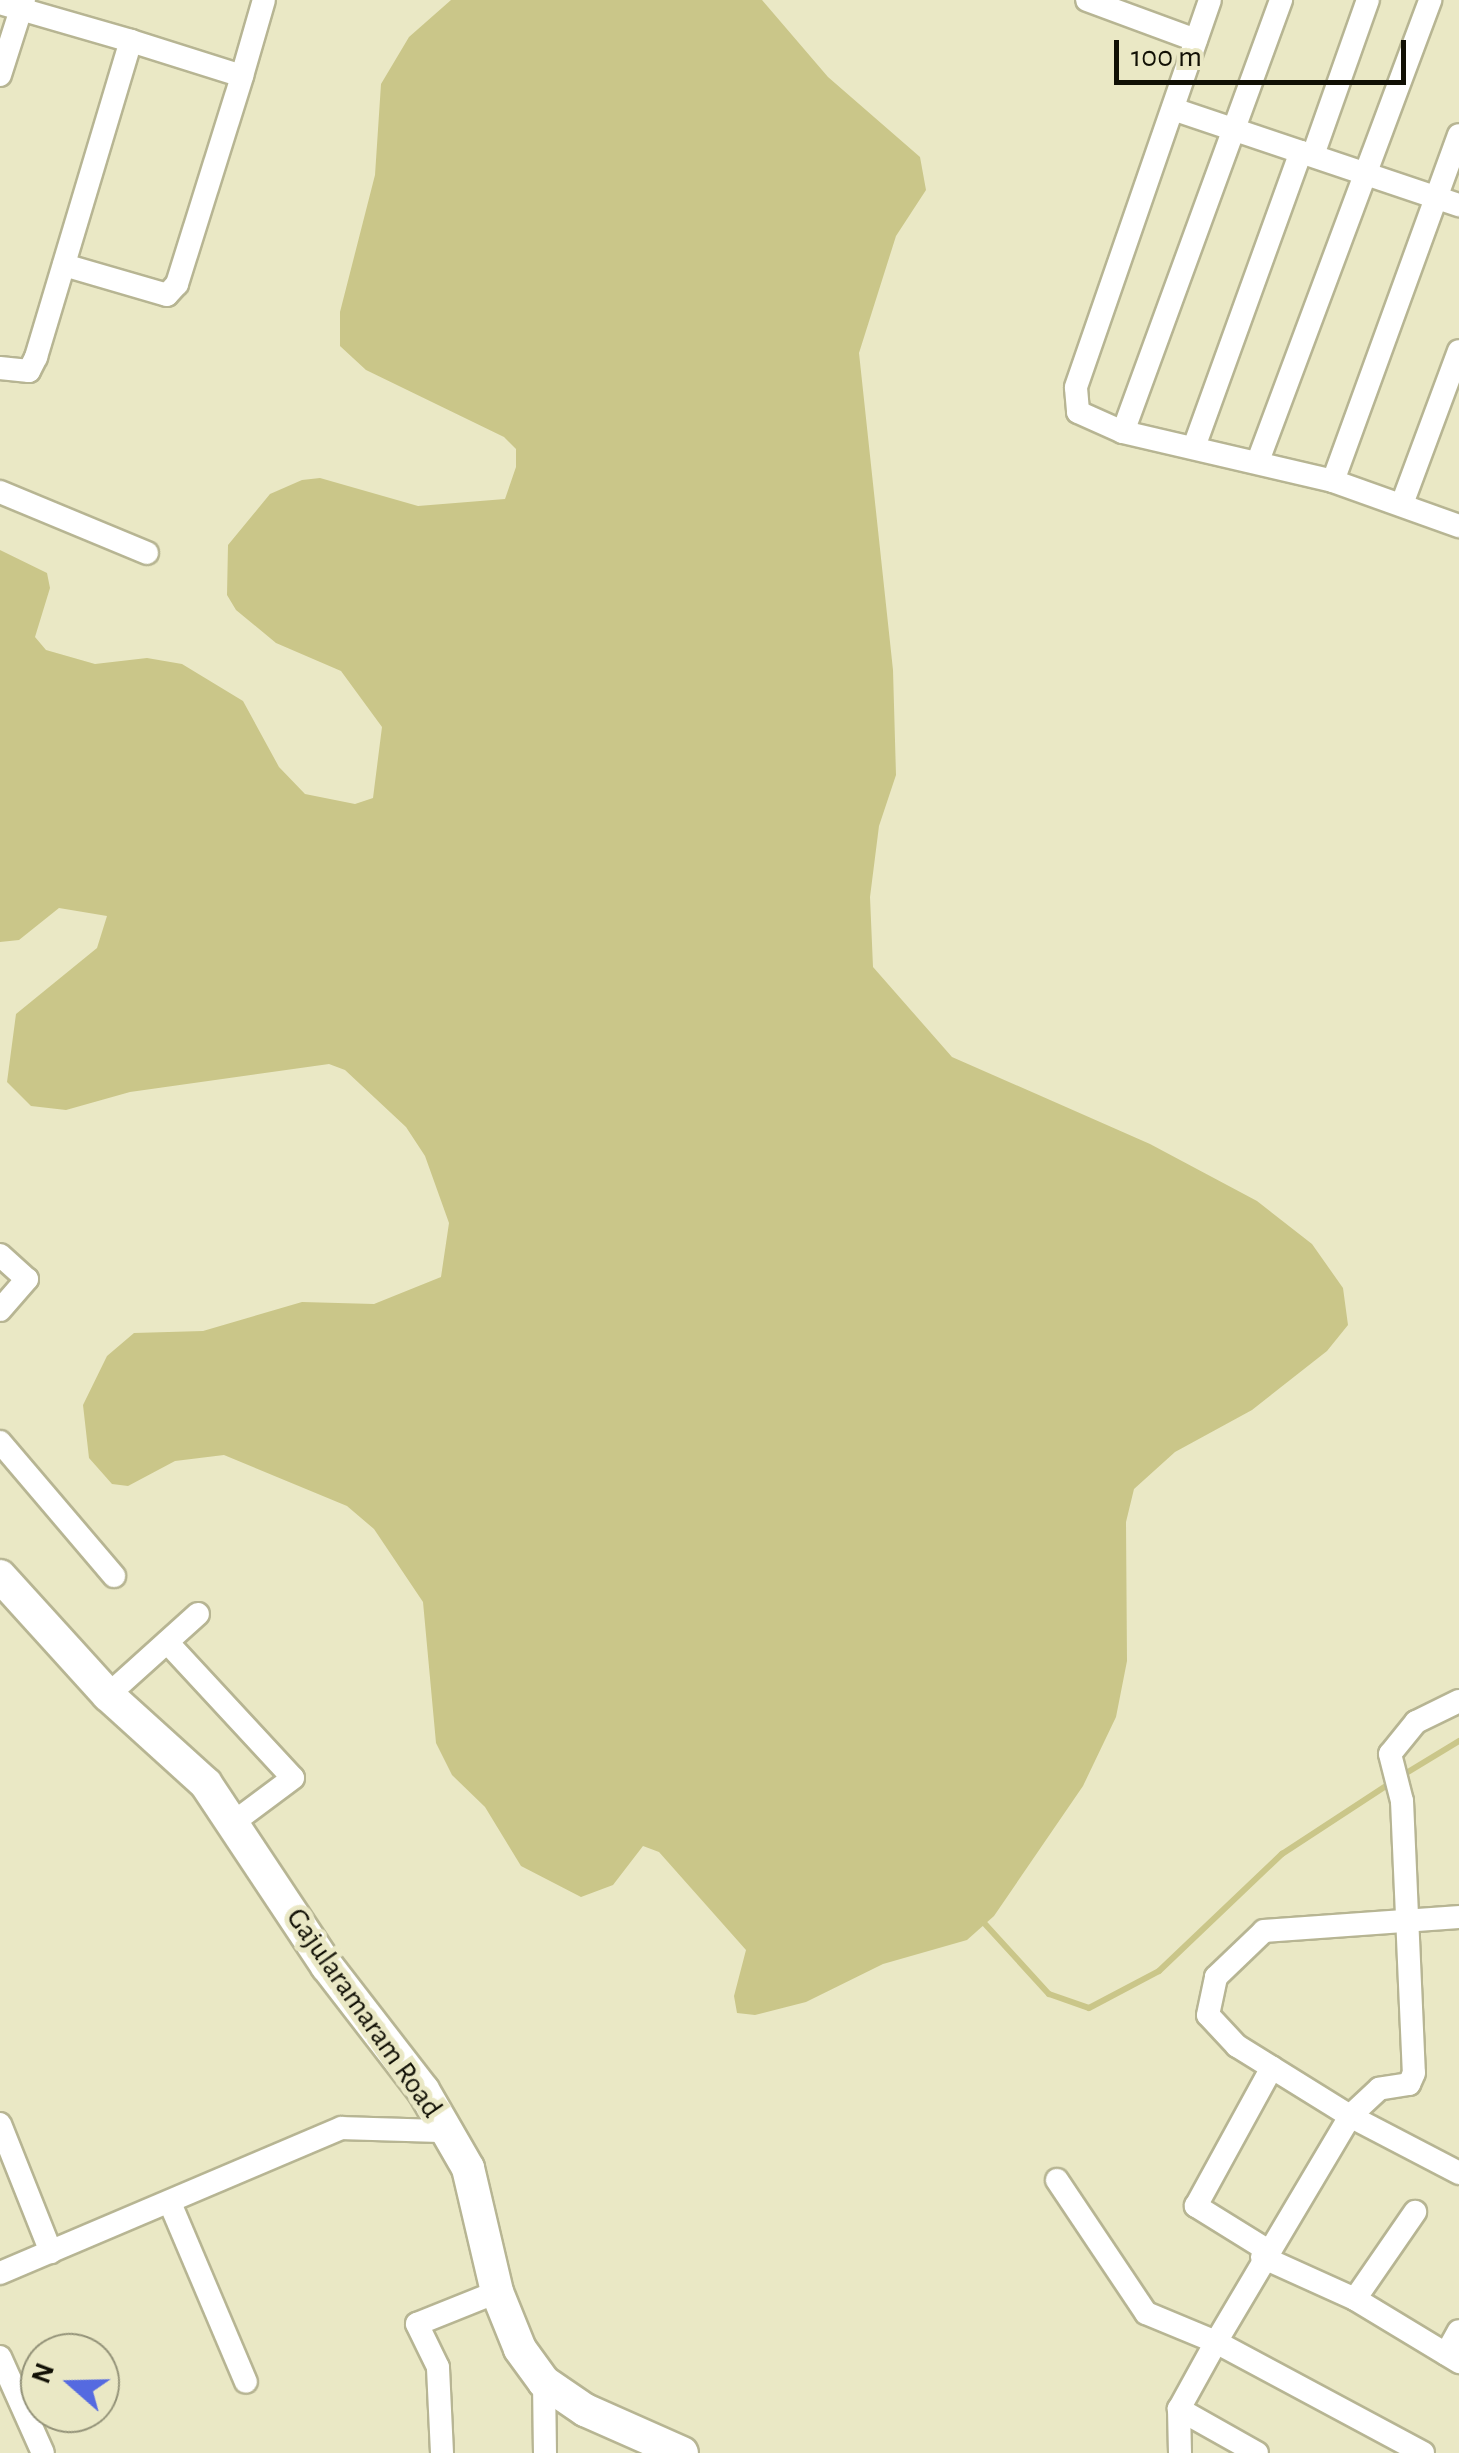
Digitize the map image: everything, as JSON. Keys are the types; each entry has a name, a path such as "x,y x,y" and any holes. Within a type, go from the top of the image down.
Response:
{"main road":[{"name":"Gajularamaram Road","path":"0,1576 108,1695 206,1784 446,2130 468,2168 496,2292 520,2349 544,2382 585,2410 666,2450"}],"street":[{"path":"64,265 167,295 177,284 264,0"},
{"path":"1088,0 1196,40"},
{"path":"1210,0 1076,388 1078,412 1123,432 1332,481 1459,526"},
{"path":"1123,432 1281,0"},
{"path":"1194,447 1368,0"},
{"path":"1258,461 1370,173 1430,0"},
{"path":"0,75 10,5 242,76"},
{"path":"0,368 30,371 131,41"},
{"path":"1173,109 1448,201"},
{"path":"1332,481 1448,201 1459,136"},
{"path":"1402,504 1459,351"},
{"path":"0,492 147,553"},
{"path":"0,1255 27,1278 0,1310"},
{"path":"0,1442 114,1576"},
{"path":"108,1695 198,1614"},
{"path":"167,1642 293,1778 234,1822"},
{"path":"1180,2453 1179,2408 1265,2254 1350,2116 1379,2089 1409,2084 1414,2072 1402,1801 1390,1754 1416,1722 1459,1701"},
{"path":"1459,1917 1264,1931 1216,1977 1208,2016 1272,2067 1350,2116 1459,2173"},
{"path":"1272,2067 1196,2206 1265,2254 1355,2299 1452,2358 1459,2331"},
{"path":"0,2124 50,2252"},
{"path":"0,2274 342,2128 446,2130"},
{"path":"1056,2180 1146,2313 1216,2342 1423,2453"},
{"path":"170,2203 246,2382"},
{"path":"1355,2299 1415,2212"},
{"path":"442,2453 438,2367 417,2324 496,2292"},
{"path":"0,2357 42,2453"},
{"path":"544,2382 545,2453"},
{"path":"1179,2408 1257,2453"}],"shaded area":[{"path":"451,0 762,0 828,77 920,157 926,190 896,236 859,353 893,670 896,775 879,826 870,897 873,967 952,1057 1150,1144 1257,1201 1312,1244 1343,1288 1348,1325 1327,1351 1252,1410 1175,1452 1134,1489 1126,1522 1127,1661 1116,1717 1083,1786 994,1916 967,1940 883,1964 806,2002 755,2015 737,2013 734,1996 746,1950 659,1852 643,1846 613,1885 581,1897 521,1866 485,1807 452,1775 436,1743 423,1602 374,1529 347,1506 224,1455 175,1461 128,1486 112,1484 89,1458 83,1405 107,1356 134,1333 203,1331 302,1302 374,1304 441,1277 449,1223 425,1156 406,1127 345,1070 329,1064 130,1092 66,1110 31,1106 7,1082 16,1014 97,948 107,916 59,908 19,940 0,942 0,550 47,573 50,588 35,637 46,650 95,664 147,658 182,664 243,701 279,767 305,794 355,804 373,798 382,727 341,671 276,643 236,610 227,595 228,545 270,494 302,480 320,478 418,506 505,499 516,467 516,449 504,437 366,370 340,346 340,312 375,175 381,84 409,37"}],"waterway":[{"path":"1403,1775 1459,1741"},
{"path":"985,1924 1049,1994 1089,2008 1159,1971 1282,1854 1392,1782"}]}
